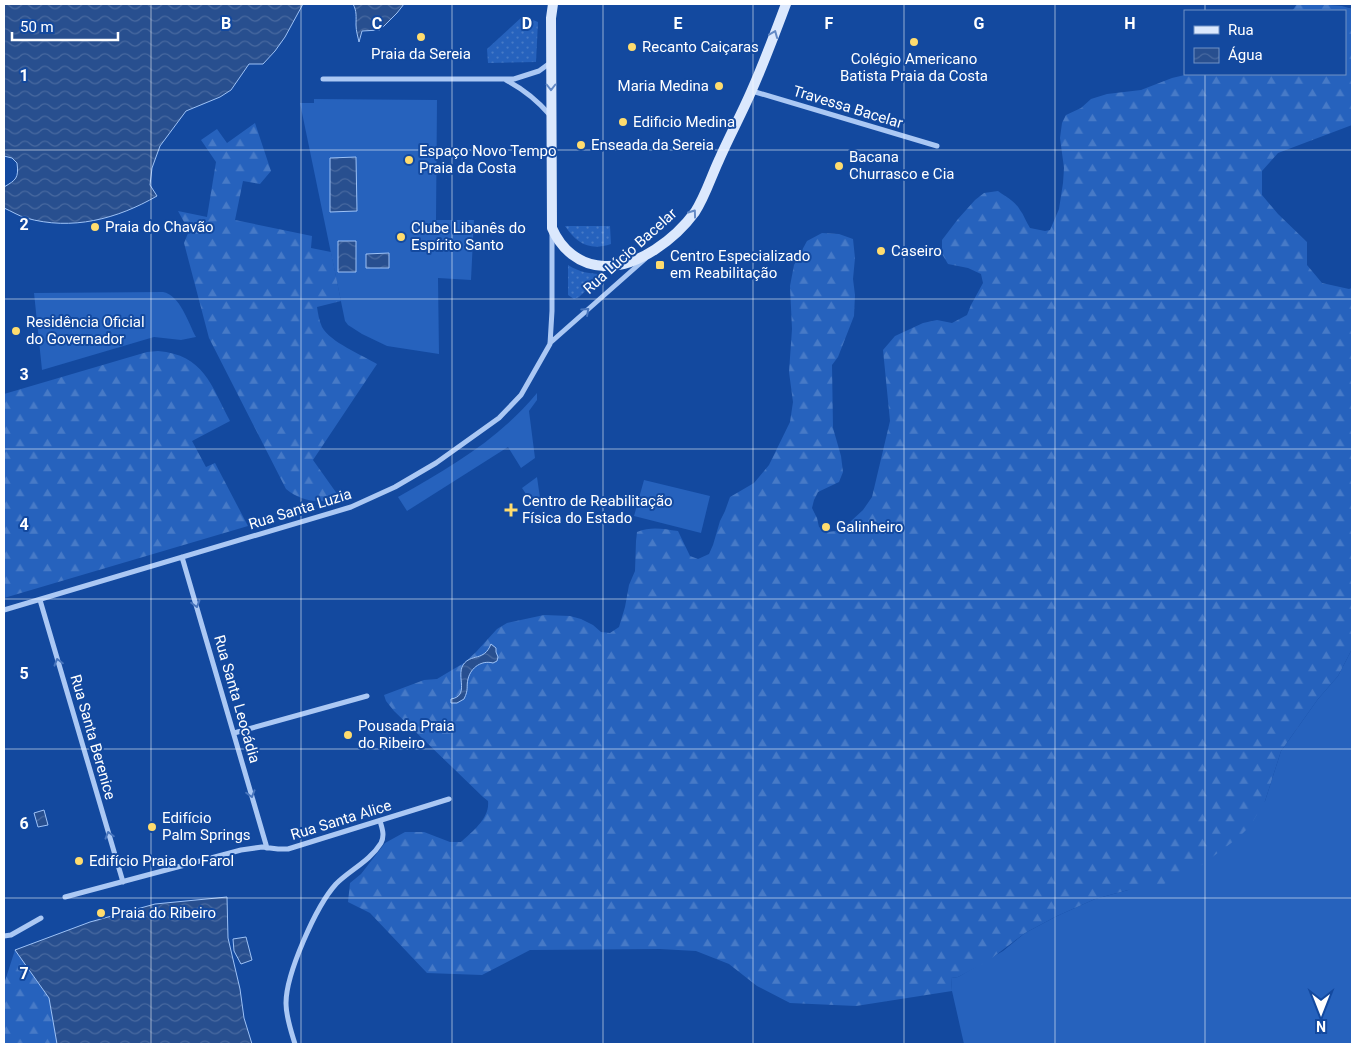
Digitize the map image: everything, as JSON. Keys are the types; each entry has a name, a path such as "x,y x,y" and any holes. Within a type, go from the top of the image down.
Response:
{"street":[{"path":"550,344 552,311 551,18 553,4"},
{"name":"Rua Lúcio Bacelar","path":"550,344 658,247 671,238 696,209 752,91 786,4"},
{"path":"323,79 514,79 539,72 551,62"},
{"path":"506,79 528,93 551,116"},
{"name":"Travessa Bacelar","path":"752,91 937,146"},
{"path":"552,228 556,237 568,252 593,265 621,265 658,247"},
{"name":"Rua Santa Luzia","path":"4,610 328,515 373,498 416,476 499,418 521,395 550,344"},
{"name":"Rua Santa Leocádia","path":"182,557 267,848"},
{"name":"Rua Santa Berenice","path":"40,600 123,882"},
{"path":"234,733 367,696"},
{"name":"Rua Santa Alice","path":"65,897 225,854 253,848 288,849 449,799"},
{"path":"295,1044 286,1002 296,961 312,922 329,892 340,880 363,862 381,842 383,834 380,821"},
{"path":"4,936 11,935 41,918"}],"green space":[{"path":"1297,4 1326,4 1352,9 1352,125 1278,153 1262,171 1262,195 1278,214 1307,242 1307,265 1322,283 1352,288 1352,649 1338,676 1318,699 1281,751 1265,801 1250,826 1238,838 1192,872 1164,884 1128,890 1095,899 1025,933 988,961 958,977 951,978 952,991 856,1006 790,1003 757,986 729,964 696,951 660,949 530,950 482,975 427,973 370,913 348,902 350,883 361,874 385,843 405,832 424,832 450,842 461,842 484,819 488,807 488,801 394,711 384,695 424,680 437,679 464,663 497,629 507,623 544,615 570,616 593,625 601,632 610,633 619,627 629,585 635,571 637,532 653,529 678,531 690,556 698,559 709,554 730,497 754,483 769,465 790,422 793,402 789,372 792,329 790,286 794,265 807,241 822,233 839,234 853,239 855,258 853,279 855,295 854,316 838,357 832,365 833,428 841,456 843,472 839,482 818,492 812,508 819,527 827,532 836,531 850,522 863,510 872,497 890,421 883,350 895,336 923,323 937,320 952,323 967,315 983,283 981,274 968,268 948,264 942,254 942,240 958,219 984,193 998,191 1016,204 1030,228 1050,230 1059,209 1063,183 1064,168 1060,138 1062,123 1066,115 1081,108 1091,99 1107,94 1141,90 1185,75 1346,75 1346,10 1293,10"},
{"path":"523,16 538,22 536,62 488,63 487,49"},
{"name":"Clube Libanês do Espírito Santo","path":"314,99 437,100 436,220 474,220 471,280 438,278 439,354 387,346 362,334 345,321 300,103 314,103"},
{"path":"255,123 271,171 260,184 243,181 235,220 312,236 311,248 331,252 341,301 317,307 322,327 326,333 339,343 377,364 313,460 340,498 333,500 312,501 298,497 286,489 209,338 184,243 189,231 178,211 207,217 216,162 201,140 217,129 227,143"},
{"path":"565,226 610,226 611,244 597,247 590,246 574,237"},
{"path":"568,265 585,272 603,274 579,297 574,299 568,295"},
{"path":"163,292 169,294 179,304 196,337 181,340 154,337 42,370 34,293"},
{"path":"158,351 174,354 196,365 217,395 230,421 192,441 206,467 215,463 248,526 4,598 4,394 147,352"},
{"path":"537,393 537,400 529,411 535,458 521,468 508,447 407,511 398,497 455,463 489,439 522,410"},
{"path":"537,477 541,505 536,509 522,488"},
{"path":"644,480 710,496 701,533 634,516"},
{"path":"1352,649 1352,1044 964,1044 952,991 951,978 958,977 1003,951 1025,933 1057,916 1095,899 1128,890 1265,801 1281,751 1318,699 1338,676"},
{"path":"15,950 49,998 57,1044 4,1044 4,984"}],"water":[{"path":"4,4 303,4 285,37 263,64 249,64 231,90 220,97 186,111 160,146 152,168 150,185 157,196 126,211 110,216 77,223 60,223 26,218 4,208 4,187 16,178 18,168 17,163 12,158 4,156"},
{"path":"353,4 404,4 380,30 362,31 359,42 356,29 356,12"},
{"path":"356,157 357,211 330,212 330,158"},
{"path":"338,241 356,241 356,272 338,272"},
{"path":"389,253 389,268 366,268 366,254"},
{"path":"491,644 496,648 497,661 481,664 474,668 469,675 464,699 457,703 451,703 451,699 460,694 463,665 466,661 485,653"},
{"path":"44,810 48,825 38,827 34,813"},
{"path":"227,897 228,938 240,989 244,1018 252,1044 57,1044 49,998 15,950 90,922 155,904"},
{"path":"246,937 252,960 241,964 234,951 233,939"}],"place":[{"name":"Praia da Sereia","path":"421,37"},
{"name":"Colégio Americano Batista Praia da Costa","path":"914,42"},
{"name":"Recanto Caiçaras","path":"632,47"},
{"name":"Maria Medina","path":"719,86"},
{"name":"Edificio Medina","path":"623,122"},
{"name":"Enseada da Sereia","path":"581,145"},
{"name":"Espaço Novo Tempo Praia da Costa","path":"409,160"},
{"name":"Bacana Churrasco e Cia","path":"839,166"},
{"name":"Praia do Chavão","path":"95,227"},
{"name":"Clube Libanês do Espírito Santo","path":"401,237"},
{"name":"Caseiro","path":"881,251"},
{"name":"Centro Especializado em Reabilitação","path":"660,265"},
{"name":"Residência Oficial do Governador","path":"16,331"},
{"name":"Centro de Reabilitação Física do Estado","path":"511,510"},
{"name":"Galinheiro","path":"826,527"},
{"name":"Pousada Praia do Ribeiro","path":"348,735"},
{"name":"Edifício Palm Springs","path":"152,827"},
{"name":"Edifício Praia do Farol","path":"79,861"},
{"name":"Praia do Ribeiro","path":"101,913"}]}
